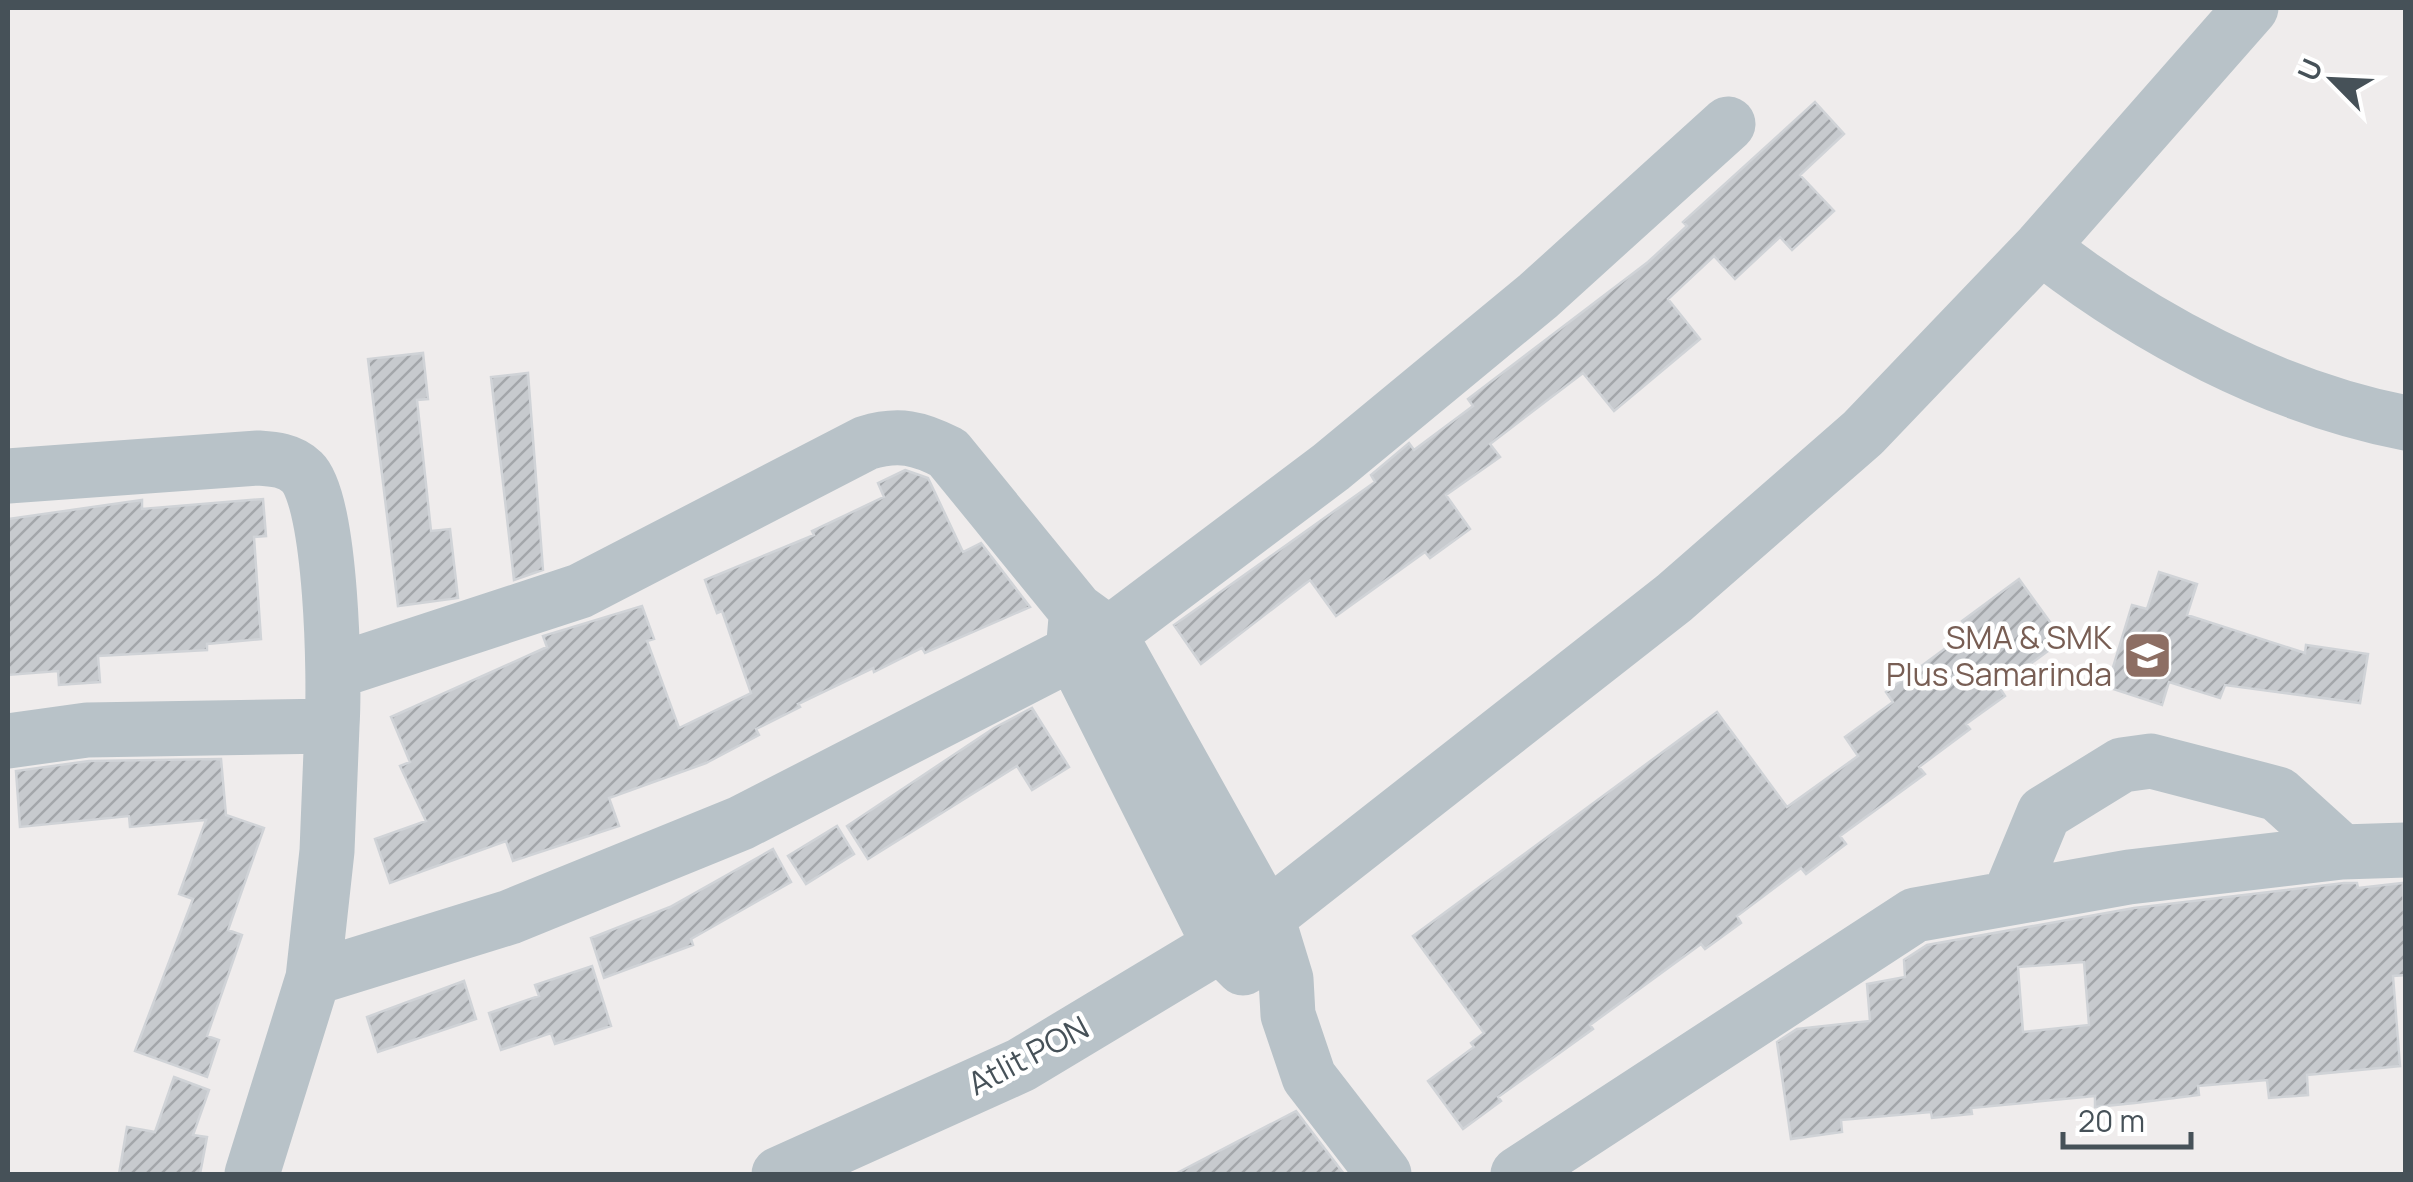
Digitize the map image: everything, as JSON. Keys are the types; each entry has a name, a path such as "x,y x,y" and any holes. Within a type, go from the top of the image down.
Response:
{"street":[{"name":"Atlit PON","path":"779,1174 1021,1064 1266,917 1674,598 1863,433 2041,247 2250,8"},
{"path":"313,978 510,917 741,823 1086,632 1331,468 1538,296 1728,124"},
{"path":"2041,247 2120,306 2225,360 2324,402 2406,423"},
{"path":"336,672 580,591 866,443 888,436 911,436 948,453 1086,632 1266,917 1286,979 1285,998 1310,1077 1384,1174"},
{"path":"8,476 258,458 289,463 310,484 330,585 336,672 326,851 313,978 252,1174"},
{"path":"1086,632 1220,944 1263,988 1285,998"},
{"path":"8,741 87,730 332,726"},
{"path":"2010,895 2044,813 2122,765 2150,760 2270,791 2342,852"},
{"path":"1518,1174 1762,1018 1897,923 1936,910 2010,895 2342,852 2406,850"}],"building":[{"path":"1815,102 1844,134 1800,175 1834,211 1792,250 1780,237 1735,279 1714,256 1668,299 1700,339 1614,411 1583,373 1490,444 1500,457 1446,495 1470,529 1430,558 1425,552 1336,616 1310,580 1201,664 1174,625 1375,482 1371,475 1409,443 1414,450 1473,406 1468,399 1648,262 1687,226 1683,222"},
{"path":"423,353 428,399 417,400 431,531 450,529 458,598 398,606 368,359"},
{"path":"528,373 543,570 514,580 491,377"},
{"path":"905,470 928,478 963,552 981,543 1030,607 925,653 922,648 874,672 873,668 798,704 800,707 756,729 759,735 706,763 609,798 619,826 513,861 506,841 390,883 375,839 426,821 400,766 410,762 391,717 547,647 543,636 642,606 654,639 647,641 679,728 751,693 722,611 717,613 705,580 814,535 812,531 884,497 878,483"},
{"path":"263,499 266,536 254,537 261,639 207,644 207,650 98,656 100,682 59,685 58,671 8,675 8,519 142,500 142,509"},
{"path":"2159,572 2197,584 2187,615 2305,653 2306,645 2368,654 2360,703 2225,685 2220,698 2169,682 2162,705 2107,687 2132,605 2147,609"},
{"path":"2019,579 2063,640 1999,687 2005,696 1966,724 1970,729 1919,767 1925,774 1840,836 1846,844 1806,874 1801,868 1737,916 1741,923 1705,949 1701,944 1590,1025 1593,1029 1498,1097 1501,1101 1463,1129 1428,1081 1474,1047 1471,1043 1484,1033 1413,936 1717,712 1787,807 1858,756 1845,737 1893,702 1886,692 1969,631 1962,621"},
{"path":"1032,708 1069,767 1032,790 1017,766 868,859 847,826 994,728"},
{"path":"221,759 226,815 264,828 228,930 242,935 207,1036 219,1040 207,1077 135,1051 193,899 179,894 206,820 130,827 129,816 20,827 16,771 89,761"},
{"path":"837,826 854,854 806,884 788,856"},
{"path":"773,849 791,882 691,939 693,945 604,978 591,938 670,907"},
{"path":"2344,883 2357,883 2358,888 2403,883 2406,975 2393,976 2400,1066 2307,1075 2308,1095 2269,1098 2267,1080 2198,1086 2199,1095 2095,1107 2095,1096 1971,1108 1972,1114 1932,1118 1931,1112 1841,1120 1842,1132 1791,1139 1777,1042 1797,1029 1870,1021 1867,984 1905,977 1904,960 1927,945 2134,908","holes":["2084,962 2089,1025 2023,1032 2018,967"]},
{"path":"592,966 611,1026 555,1044 551,1033 501,1050 489,1013 539,996 535,985"},
{"path":"464,981 476,1019 378,1052 367,1017"},
{"path":"174,1077 209,1090 193,1135 207,1137 200,1174 119,1174 127,1127 155,1132"},
{"path":"1296,1111 1344,1174 1175,1174"}],"place":[{"name":"SMA & SMK Plus Samarinda","path":"2147,655"}]}
